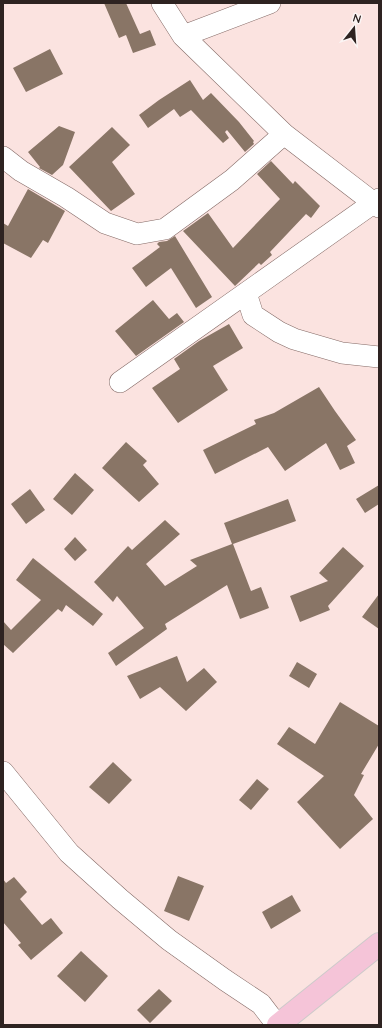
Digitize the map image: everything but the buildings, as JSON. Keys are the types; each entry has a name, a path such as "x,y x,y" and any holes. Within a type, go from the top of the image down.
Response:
{"main road":[{"path":"278,1025 379,944"}],"street":[{"path":"120,382 377,203 284,134 183,36 162,3"},
{"path":"183,36 270,3"},
{"path":"3,157 22,171 66,197 105,223 137,234 165,229 232,180 284,134"},
{"path":"246,293 253,315 278,332 294,339 342,353 379,357"},
{"path":"3,772 68,853 169,940 261,1004 278,1025"}]}
